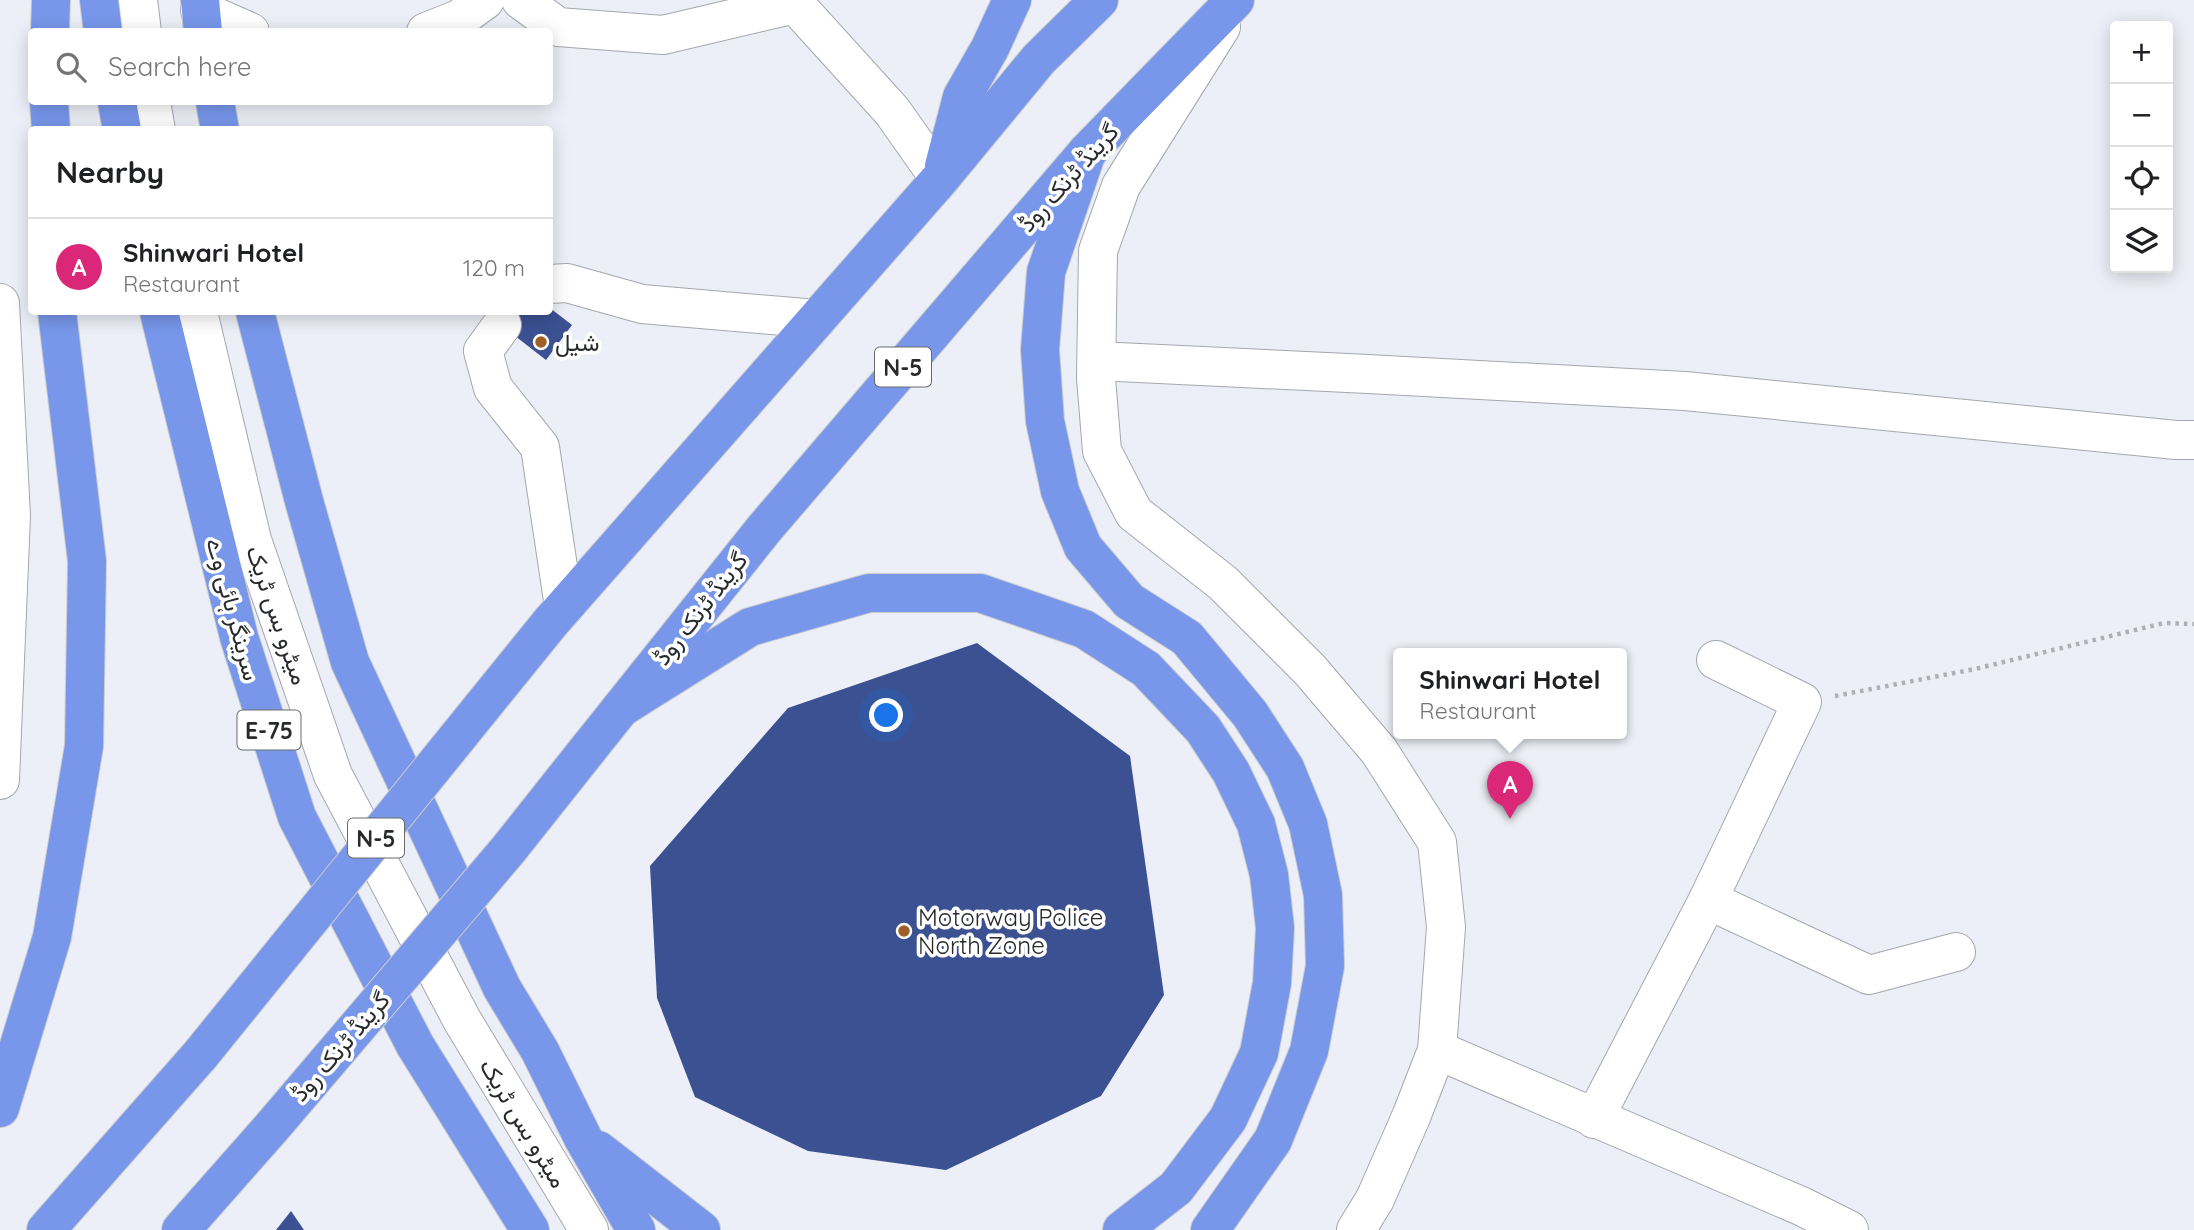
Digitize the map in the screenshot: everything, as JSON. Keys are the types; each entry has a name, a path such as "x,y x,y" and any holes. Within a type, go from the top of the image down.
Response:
{"highway":[{"path":"50,28 51,0"},
{"path":"99,0 102,28"},
{"path":"940,178 962,97 990,48 1012,0"},
{"name":"N-5","path":"46,1230 201,1054 557,615 940,178 1039,59 1099,0"},
{"name":"گرینڈ ٹرنک روڈ","path":"181,1230 509,850 764,528 1087,152 1236,0"},
{"path":"50,105 51,126"},
{"path":"118,105 121,126"},
{"path":"216,105 219,126"},
{"path":"1087,152 1046,272 1040,350 1045,421 1060,491 1083,547 1129,601 1187,638 1250,714 1285,768 1308,824 1322,895 1325,966 1309,1051 1273,1140 1210,1230"},
{"path":"0,1108 52,937 83,746 87,561 57,315"},
{"name":"سرینگر ہائی وے","path":"160,315 239,637 297,817 415,1045 530,1230"},
{"path":"256,315 304,501 350,662 502,988 540,1051 583,1138 636,1230"},
{"path":"621,708 750,627 869,593 981,593 1084,629 1146,669 1203,729 1236,782 1256,824 1269,875 1275,928 1272,983 1259,1054 1228,1119 1176,1188 1122,1230"},
{"path":"583,1138 701,1230"}],"street":[{"path":"138,0 142,28"},
{"path":"436,28 459,19 485,0"},
{"path":"521,0 558,27 663,35 795,4 892,111 940,178"},
{"path":"1236,0 1121,186 1098,251 1097,361 1102,452 1134,513 1223,583 1310,670 1379,751 1437,842 1446,927 1437,1050 1375,1199 1356,1230"},
{"path":"201,14 239,28"},
{"path":"152,105 155,126"},
{"path":"553,284 567,283 642,304 817,319"},
{"path":"0,303 11,516 0,780"},
{"name":"میٹرو بس ٹریک","path":"199,315 252,540 333,775 462,1020 589,1230"},
{"path":"502,325 484,351 493,388 540,447 557,615"},
{"path":"1097,361 1685,391 2194,440"},
{"path":"1594,1119 1708,900 1802,702 1716,660"},
{"path":"1708,900 1869,975 1956,952"},
{"path":"1437,1050 1801,1206 1849,1230"}],"path":[{"path":"1802,702 1975,669 2164,623 2194,624"}],"building":[{"name":"شیل","path":"553,310 572,325 546,360 488,315 553,315"},
{"name":"Motorway Police North Zone","path":"977,643 1130,756 1164,995 1101,1096 946,1170 808,1151 695,1097 657,998 650,866 788,708"},
{"path":"291,1211 304,1230 276,1230"}],"place":[{"name":"شیل","path":"541,342"},
{"name":"Shinwari Hotel","path":"1510,819"},
{"name":"Motorway Police North Zone","path":"904,931"}]}
